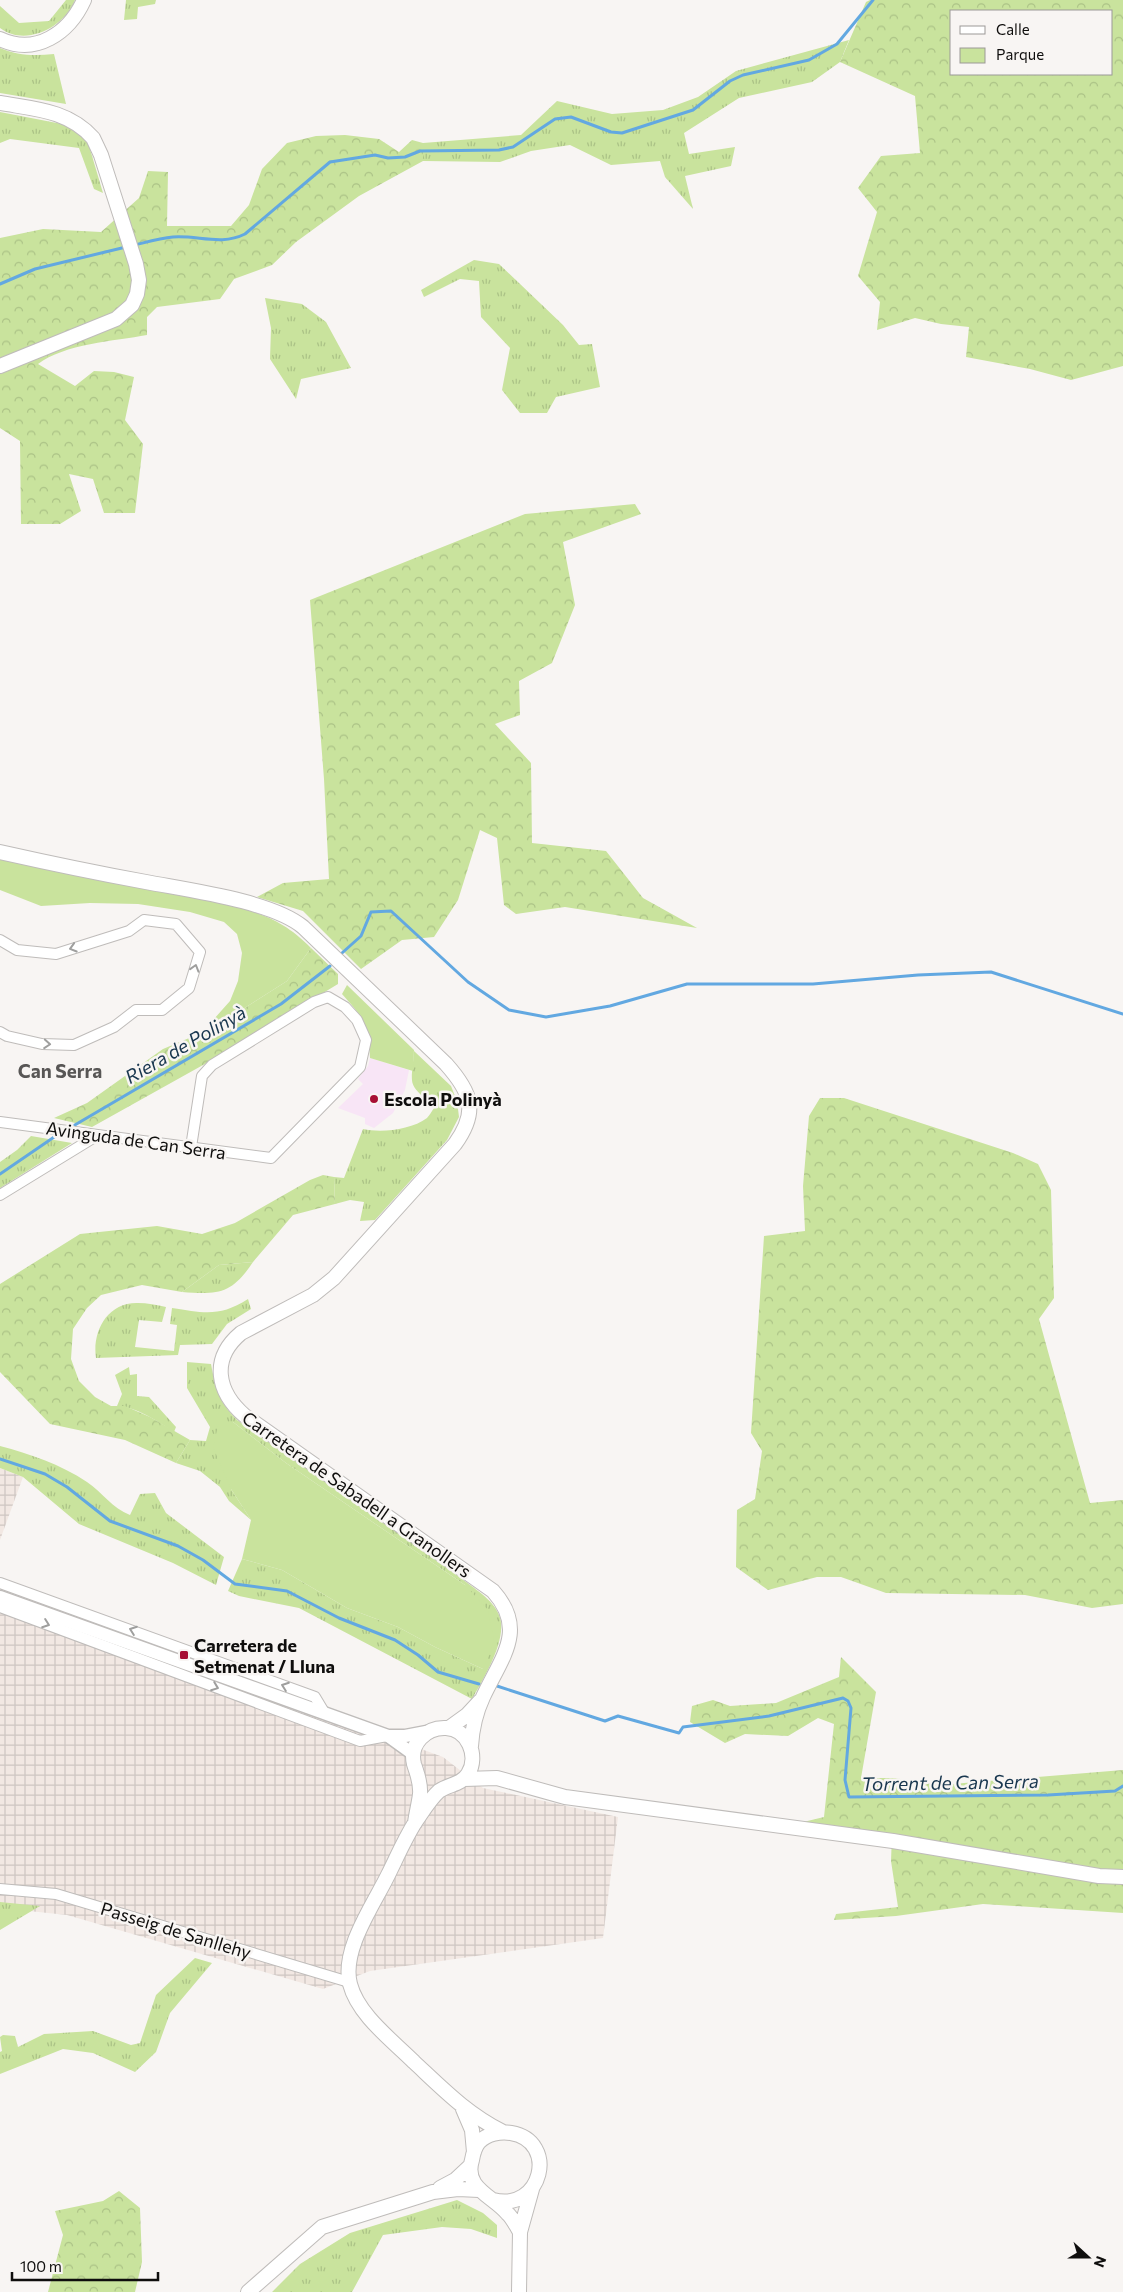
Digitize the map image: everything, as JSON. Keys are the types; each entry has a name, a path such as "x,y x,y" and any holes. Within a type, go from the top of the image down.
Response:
{"main road":[{"path":"0,39 26,45 51,39 72,21 84,0"},
{"path":"0,103 62,115 85,129 93,138 123,222 139,280 137,294 132,306 116,319 0,366"},
{"name":"Carretera de Sabadell a Granollers","path":"0,852 214,895 276,911 290,917 303,927 446,1064 464,1086 469,1099 469,1114 467,1124 455,1144 334,1278 313,1295 241,1333 232,1341 224,1353 221,1377 227,1396 245,1416 493,1591 506,1606 511,1632 501,1663 482,1699"},
{"path":"449,1728 467,1715 482,1699"},
{"path":"464,1779 471,1767 474,1724 482,1699"},
{"path":"415,1824 420,1793 419,1775 414,1764 413,1754 419,1739 426,1732 436,1728 449,1728 463,1736 472,1751 497,1778"},
{"path":"419,1775 434,1786 447,1787"},
{"path":"519,2292 520,2232 532,2188 540,2171 538,2154 533,2145 522,2136 503,2132 463,2108 370,2018 355,1996 349,1982 350,1957 358,1933 415,1824 435,1796 447,1787 464,1779 497,1778 572,1798 893,1841 1098,1876 1123,1877"},
{"path":"463,2108 472,2130 474,2152"},
{"path":"503,2132 487,2136 479,2143 470,2166 472,2178 479,2190 508,2213 520,2232"},
{"path":"433,2192 454,2180 470,2166"},
{"path":"493,2200 507,2202 515,2200 522,2197 532,2188"},
{"path":"248,2292 322,2227 433,2192 458,2189 479,2190"}],"street":[{"path":"0,940 17,950 56,954 129,931 144,920 176,924 200,952 189,988 162,1010 136,1010 114,1027 74,1045 42,1044 7,1036 0,1032"},
{"name":"Avinguda de Can Serra","path":"0,1122 271,1158 360,1067 366,1040 357,1020 345,1007 328,996 314,1002 212,1065 202,1076 191,1147"},
{"path":"0,1195 98,1135"},
{"path":"0,1583 315,1697 324,1712"},
{"path":"0,1597 388,1736 413,1754"},
{"path":"0,1608 360,1741 426,1732"},
{"name":"Passeig de Sanllehy","path":"0,1889 56,1894 349,1982"}],"shaded area":[{"name":"Escola Polinyà","path":"370,1058 409,1070 405,1090 393,1113 374,1128 365,1124 365,1118 338,1108 363,1084 358,1079 368,1066"},
{"path":"0,1468 23,1477 0,1540"},
{"path":"0,1595 443,1757 483,1788 618,1817 603,1938 370,1971 323,1989 67,1915 0,1908"}],"green space":[{"path":"66,0 75,0 70,10 62,19 43,32 21,36 0,28 0,6 19,23 49,21"},
{"path":"126,0 156,0 155,4 138,7 137,19 124,20"},
{"path":"870,0 1123,0 1123,366 1071,380 1030,369 966,357 969,327 941,324 915,318 877,330 880,302 858,276 877,212 858,188 881,156 920,153 915,96 840,62 866,2"},
{"path":"849,40 840,62 812,82 739,98 684,133 689,154 735,147 731,166 685,176 693,209 665,177 660,161 611,165 570,145 531,151 500,162 423,161 423,143 521,135 557,101 612,114 663,110 698,97 736,71"},
{"path":"0,48 13,53 27,55 54,54 66,104 0,93"},
{"path":"0,112 62,124 87,139 103,193 94,189 79,148 10,139 0,143"},
{"path":"345,135 379,139 399,152 412,140 423,143 423,161 359,196 296,242 272,265 234,279 220,299 157,307 147,317 147,335 75,348 49,357 38,364 75,386 94,371 114,372 134,377 125,420 143,444 135,513 104,513 93,479 69,474 81,511 60,524 21,524 20,441 0,428 0,238 43,229 101,232 139,198 148,171 168,172 167,226 231,226 249,205 262,169 287,143 316,136"},
{"path":"474,260 499,264 563,325 579,345 592,344 600,387 556,397 547,413 520,413 502,390 510,348 481,317 479,281 460,279 424,297 421,290"},
{"path":"265,298 302,304 326,322 351,368 301,379 296,399 270,359 271,328"},
{"path":"635,504 641,514 563,542 575,605 552,663 519,681 520,715 495,724 531,763 532,843 606,851 643,898 697,928 565,907 516,914 504,905 497,838 480,830 458,900 434,937 402,940 361,969 303,911 257,897 283,883 329,879 324,779 310,600 525,514"},
{"path":"0,856 235,906 276,921 293,932 311,948 287,981 213,1028 214,1019 230,1001 238,981 242,953 237,934 224,922 190,912 138,904 90,903 41,906 0,890"},
{"path":"311,948 338,974 338,984 212,1060 92,1127 54,1118 87,1103 163,1049 213,1028 287,981"},
{"path":"347,985 414,1050 413,1071 370,1058 367,1029 364,1022 342,994"},
{"path":"414,1051 451,1086 457,1101 459,1117 447,1140 375,1220 360,1221 364,1202 350,1200 335,1204 334,1177 344,1178 363,1129 378,1131 404,1128 427,1118 434,1108 413,1084"},
{"path":"820,1098 844,1098 1013,1153 1038,1164 1051,1190 1054,1298 1039,1319 1090,1503 1123,1500 1123,1604 1092,1608 1025,1595 886,1593 841,1577 817,1577 768,1590 736,1567 737,1510 755,1499 762,1451 751,1433 764,1236 805,1231 803,1186 809,1116"},
{"path":"31,1136 72,1143 0,1188 0,1162 17,1150"},
{"path":"323,1175 334,1177 335,1204 293,1215 253,1262 219,1265 182,1292 142,1285 101,1295 87,1308 73,1329 71,1359 79,1381 95,1397 111,1406 125,1406 150,1417 190,1440 176,1463 125,1440 50,1424 0,1372 0,1284 80,1234 157,1226 202,1234 235,1223 310,1180"},
{"path":"253,1262 238,1281 223,1290 205,1293 182,1292 219,1265"},
{"path":"248,1299 251,1309 227,1324 212,1344 180,1345 178,1355 96,1358 97,1338 104,1320 110,1313 127,1304 138,1303 166,1307 162,1322 139,1320 135,1347 174,1351 177,1325 170,1324 172,1308 212,1312 229,1309"},
{"path":"187,1362 211,1364 219,1394 237,1420 351,1497 488,1599 499,1615 501,1635 488,1670 472,1699 299,1608 239,1596 228,1591 242,1559 282,1570 347,1608 398,1627 435,1647 483,1669 465,1585 286,1463 233,1422 231,1489 251,1520 229,1501 220,1487 200,1471 176,1463 190,1440 206,1441 210,1427 187,1388"},
{"path":"129,1367 130,1375 137,1374 137,1396 149,1397 176,1427 174,1432 139,1412 117,1406 122,1394 115,1375"},
{"path":"219,1422 233,1422 286,1463 465,1585 488,1610 494,1641 483,1669 435,1647 398,1627 347,1608 282,1570 242,1559 251,1520 231,1489 213,1447"},
{"path":"0,1446 34,1456 66,1470 93,1486 118,1508 130,1515 140,1494 155,1493 166,1513 224,1557 216,1585 173,1563 79,1524 23,1477 0,1468"},
{"path":"841,1657 876,1692 861,1778 894,1778 940,1785 1123,1770 1123,1913 983,1904 896,1916 834,1920 836,1914 898,1907 891,1861 892,1834 799,1823 824,1817 834,1724 818,1718 788,1736 745,1734 725,1743 690,1722 692,1706 713,1700 730,1706 776,1703 839,1677"},
{"path":"0,1902 40,1906 0,1930"},
{"path":"195,1958 212,1963 170,2013 156,2052 135,2072 93,2053 63,2049 0,2074 0,2052 2,2051 0,2037 3,2035 15,2036 18,2047 44,2034 93,2031 131,2045 140,2043 156,1995"},
{"path":"119,2191 140,2208 142,2262 135,2292 48,2292 63,2235 55,2211 103,2201"},
{"path":"457,2200 483,2213 497,2225 497,2238 471,2229 442,2227 383,2235 352,2292 272,2292 300,2264 350,2233"}],"waterway":[{"path":"135,245 173,237 218,240 245,234 330,162 375,155 388,158 405,157 420,151 499,150 513,147 555,119 571,117 611,132 622,133 693,110 730,81 743,75 809,60 837,44 873,0"},
{"path":"0,284 35,269 126,247"},
{"path":"342,953 361,936 371,912 391,911 468,982 509,1010 546,1017 610,1006 687,984 813,984 918,975 991,972 1123,1014"},
{"name":"Riera de Polinyà","path":"68,1129 281,1004 330,966"},
{"name":"Riera de Polinyà","path":"0,1174 60,1133"},
{"name":"Torrent de Can Serra","path":"0,1459 45,1474 67,1487 110,1521 178,1546 203,1560 235,1584 287,1591 339,1618 395,1640 418,1655 438,1672 479,1684"},
{"name":"Torrent de Can Serra","path":"497,1686 605,1721 618,1716 679,1733 683,1727 769,1716 843,1698 848,1701 851,1708 845,1780 849,1797 1048,1795 1115,1791 1123,1786"}],"place":[{"name":"Escola Polinyà","path":"374,1099"},
{"name":"Carretera de Setmenat / Lluna","path":"184,1655"}],"district":[{"name":"Can Serra","path":"60,1070"}]}
